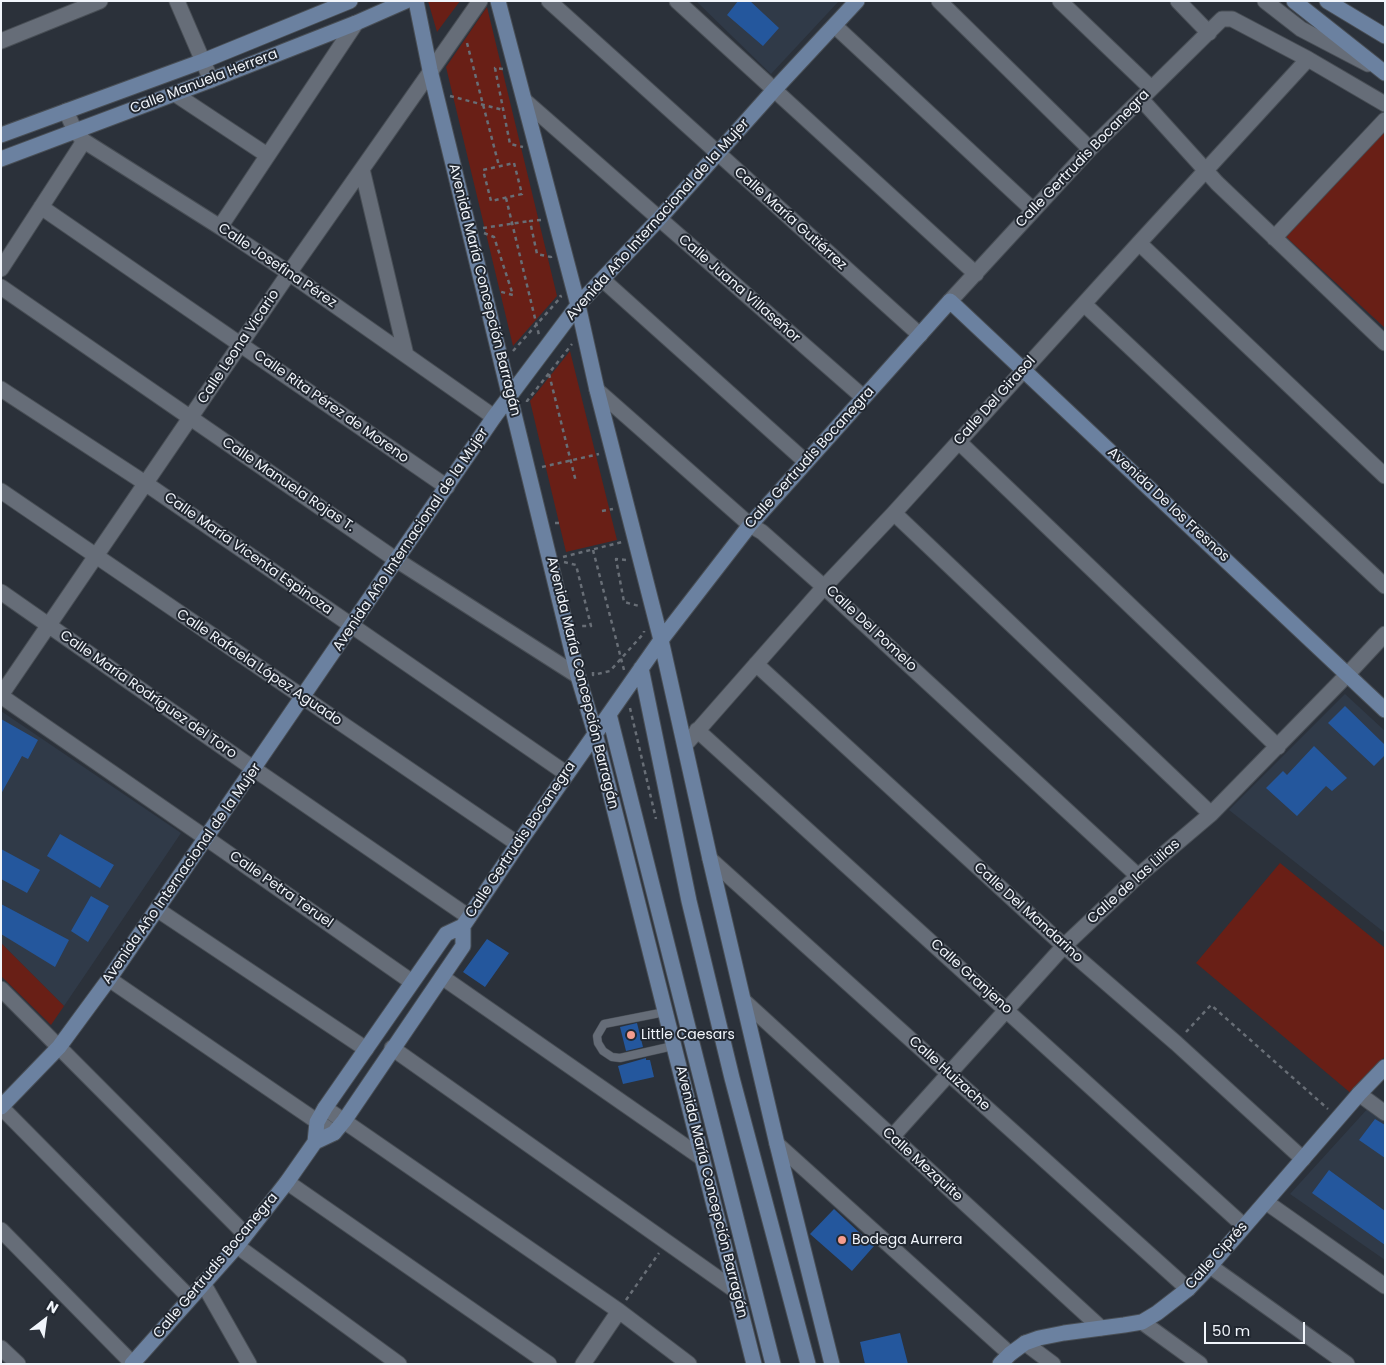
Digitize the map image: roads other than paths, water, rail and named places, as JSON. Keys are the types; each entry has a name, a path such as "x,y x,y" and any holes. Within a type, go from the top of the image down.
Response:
{"street":[{"path":"1,41 80,4 100,1"},
{"path":"177,1 211,80"},
{"name":"Calle Manuela Herrera","path":"1,135 203,61 350,1"},
{"name":"Calle Manuela Herrera","path":"1,159 80,136 175,94 356,23 406,1"},
{"name":"Avenida María Concepción Barragán","path":"416,1 430,70 578,676 595,733 754,1364"},
{"name":"Calle Leona Vicario","path":"1,695 241,345 288,273 480,1"},
{"path":"498,1 578,305 597,390 661,640 777,1144 832,1364"},
{"name":"Calle María Gutiérrez","path":"549,1 920,335"},
{"path":"677,1 976,274"},
{"name":"Avenida Año Internacional de la Mujer","path":"1,1107 59,1047 109,979 494,417 578,305 659,219 775,89 857,1"},
{"path":"939,1 1090,149"},
{"path":"1060,1 1146,93 1206,171 1385,343"},
{"path":"1178,1 1210,33"},
{"path":"1265,1 1300,29 1385,73"},
{"path":"1294,1 1385,73"},
{"path":"1327,1 1385,36"},
{"path":"1343,1 1369,28"},
{"name":"Calle Gertrudis Bocanegra","path":"133,1364 241,1240 288,1182 315,1142 317,1122 325,1108 412,982 446,934 466,921 661,640 750,525 950,301 1090,149 1210,33 1222,19 1232,19 1308,59 1385,104"},
{"path":"220,227 356,23"},
{"path":"835,26 1033,210"},
{"name":"Calle Del Girasol","path":"684,745 824,587 960,442 1024,369 1308,59"},
{"path":"175,94 267,155"},
{"name":"Calle Juana Villaseñor","path":"525,101 864,397"},
{"path":"1,268 41,207 80,136 66,111"},
{"path":"1274,238 1385,120"},
{"name":"Calle Josefina Pérez","path":"80,136 288,273 494,417"},
{"path":"362,169 406,355"},
{"name":"Calle Rita Pérez de Moreno","path":"41,207 447,488"},
{"path":"1139,243 1385,476"},
{"path":"602,280 806,462"},
{"name":"Calle Manuela Rojas T.","path":"1,287 396,559 578,676"},
{"name":"Avenida De los Fresnos","path":"950,301 1385,710"},
{"path":"1084,304 1385,586"},
{"name":"Calle María Vicenta Espinoza","path":"1,389 145,483 567,774"},
{"name":"Calle Del Pomelo","path":"597,390 750,525 762,532 824,587 1138,876"},
{"path":"960,442 1278,747"},
{"name":"Calle Rafaela López Aguado","path":"1,491 518,844"},
{"path":"894,513 1211,814"},
{"name":"Calle María Rodríguez del Toro","path":"1,592 254,769 466,921"},
{"name":"Calle de las Lilias","path":"892,1137 1064,946 1138,876 1211,814 1348,675 1385,634"},
{"name":"Calle Del Mandarino","path":"756,664 1064,946 1176,1043 1303,1159"},
{"path":"641,668 689,902 732,1078 808,1364"},
{"name":"Calle Petra Teruel","path":"1,695 412,982"},
{"name":"Avenida María Concepción Barragán","path":"609,714 773,1364"},
{"name":"Calle Granjeno","path":"697,730 1244,1226"},
{"name":"Calle Huizache","path":"710,859 1188,1289"},
{"path":"158,910 366,1049"},
{"name":"Calle Gertrudis Bocanegra","path":"315,1142 334,1133 442,977 463,946 466,921"},
{"path":"442,977 702,1158"},
{"path":"109,979 334,1133"},
{"path":"1,989 59,1047 241,1240 400,1364"},
{"name":"Calle Mezquite","path":"744,1001 1101,1328"},
{"path":"392,1048 736,1290"},
{"name":"Calle Ciprés","path":"1005,1359 1025,1343 1050,1335 1142,1322 1158,1314 1188,1289 1210,1266 1359,1094 1385,1068"},
{"path":"1359,1094 1385,1113"},
{"path":"1,1107 190,1298"},
{"path":"325,1108 619,1311 689,1364"},
{"path":"777,1144 1005,1359"},
{"path":"288,1182 549,1364"},
{"path":"1266,1202 1385,1286"},
{"path":"1,1230 133,1364"},
{"path":"1210,1266 1347,1364"},
{"path":"203,1283 249,1364"},
{"path":"583,1364 619,1311"},
{"path":"1142,1322 1200,1364"},
{"path":"1025,1343 1053,1364"},
{"path":"1,1348 18,1364"}],"lane":[{"path":"665,1012 604,1024 597,1036 598,1043 603,1051 612,1057 620,1058 673,1046"}],"place":[{"name":"Little Caesars","path":"631,1035"},
{"name":"Bodega Aurrera","path":"842,1240"}]}
